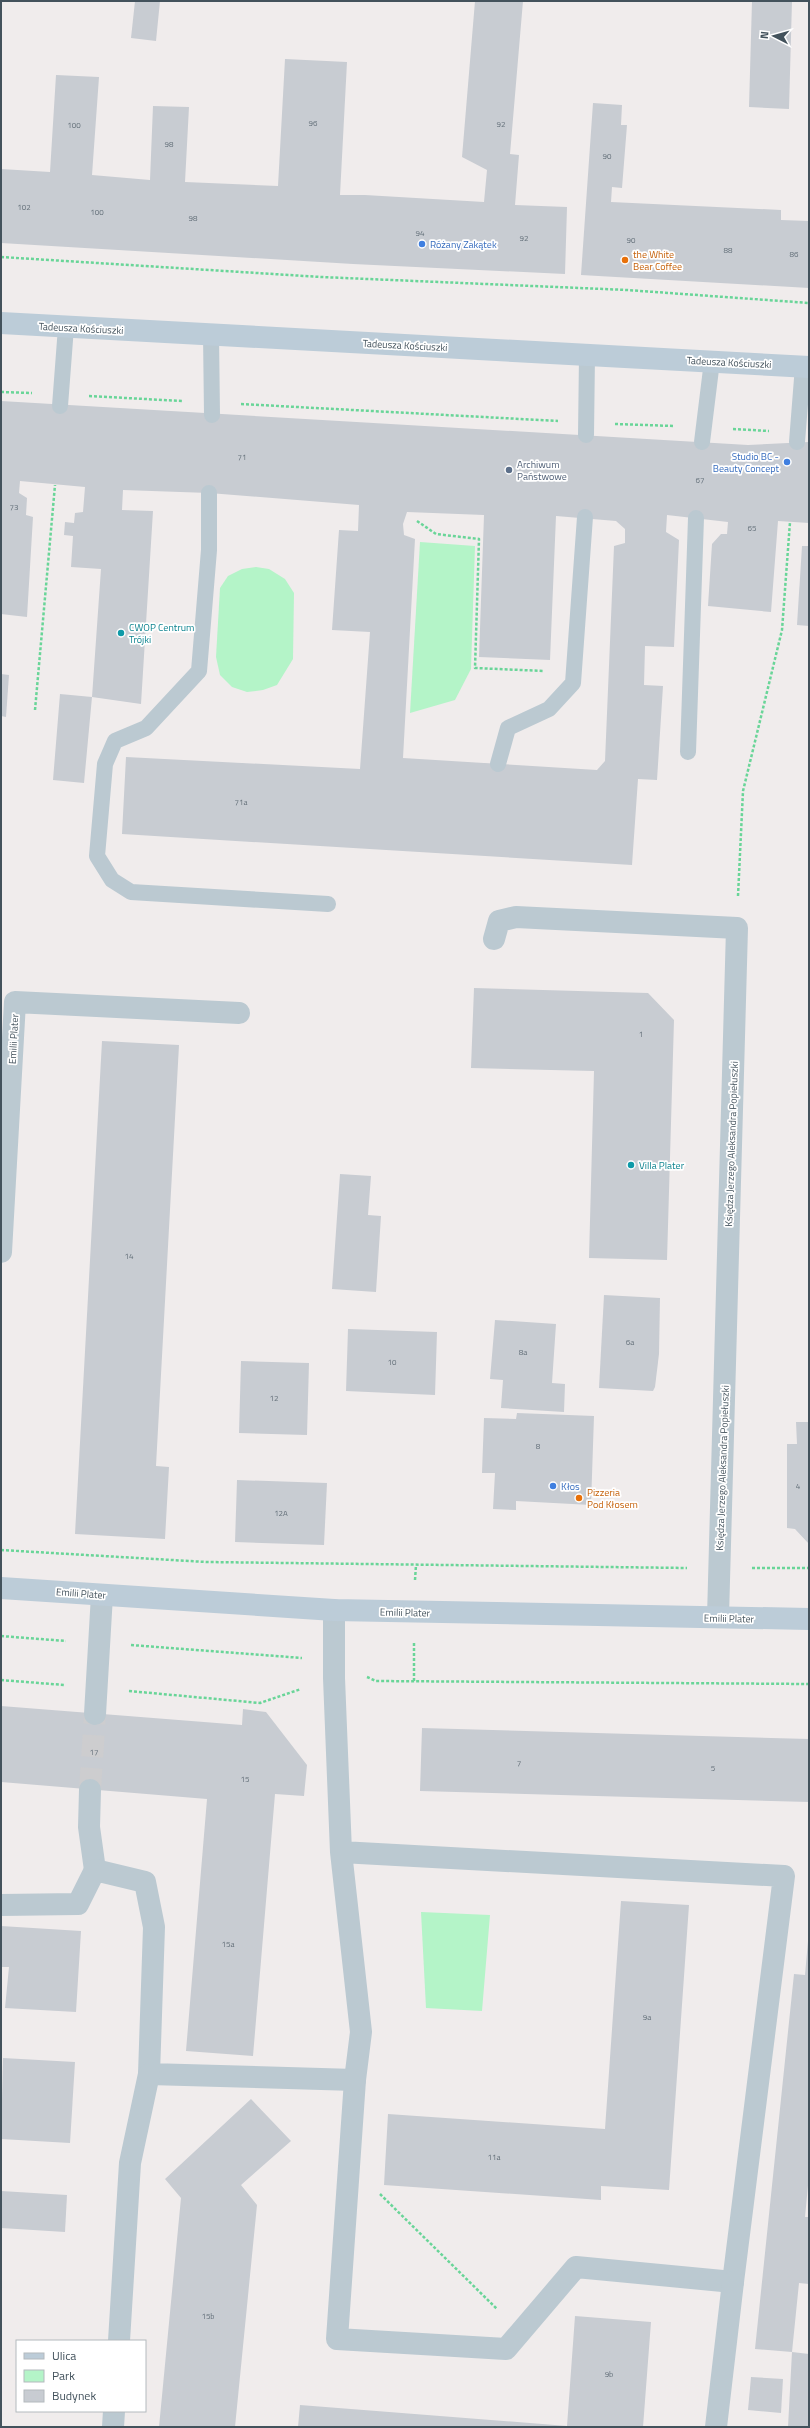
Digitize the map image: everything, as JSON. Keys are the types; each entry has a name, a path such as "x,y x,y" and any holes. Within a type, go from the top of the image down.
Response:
{"street":[{"name":"Tadeusza Kościuszki","path":"1,323 806,366"},
{"path":"494,939 499,921 516,917 737,928"},
{"name":"Księdza Jerzego Aleksandra Popiełuszki","path":"718,1618 737,928"},
{"name":"Emilii Plater","path":"1,1252 16,1002 239,1014"},
{"name":"Emilii Plater","path":"1,1588 334,1610 809,1619"},
{"path":"95,1714 102,1595"},
{"path":"334,1610 334,1669 341,1852 361,2032 355,2080 337,2339 506,2349 576,2267 733,2282"},
{"path":"1,1905 78,1904 95,1870 89,1827 90,1790"},
{"path":"341,1852 784,1876 716,2427"},
{"path":"95,1870 145,1882 154,1927 149,2074 130,2163 118,2340"},
{"path":"149,2074 355,2080"},
{"path":"113,2427 114,2412"}],"lane":[{"path":"61,400 66,327"},
{"path":"211,334 212,408"},
{"path":"586,429 587,354"},
{"path":"703,435 712,361"},
{"path":"797,437 806,366"},
{"path":"209,493 209,550 199,672 146,728 115,741 105,764 97,856 112,880 131,892 328,904"},
{"path":"498,764 508,728 549,709 573,683 585,517"},
{"path":"688,752 696,518"}],"path":[{"path":"1,257 321,277 627,290 809,304"},
{"path":"1,392 61,400 703,435 797,437"},
{"path":"35,710 55,485"},
{"path":"416,521 436,534 479,539 475,668 548,671"},
{"path":"737,928 743,791 782,630 790,522"},
{"path":"1,1550 206,1562 809,1568"},
{"path":"1,1636 100,1643 334,1669 376,1681 809,1684"},
{"path":"1,1680 260,1703 334,1669"},
{"path":"349,2159 387,2203 521,2332"}],"green space":[{"path":"420,542 475,546 471,669 455,700 410,713"},
{"path":"256,567 269,569 285,579 294,593 293,659 277,685 263,690 247,692 232,687 220,675 216,657 220,588 228,576 242,569"},
{"path":"421,1912 490,1915 482,2011 426,2008"}],"building":[{"path":"135,1 160,1 156,41 131,38"},
{"path":"475,1 523,1 510,154 519,155 515,205 567,207 565,274 353,264 1,243 1,169 50,172 56,75 99,77 92,175 150,180 153,106 189,107 185,182 278,186 285,59 347,62 340,195 365,195 484,202 487,170 462,157"},
{"path":"752,1 792,1 789,109 749,107"},
{"path":"593,103 622,105 621,125 627,125 622,188 612,187 611,202 781,210 781,220 809,221 809,288 581,275"},
{"path":"1,401 748,445 809,442 809,523 778,521 771,612 708,606 712,544 721,534 727,534 728,522 667,515 666,532 679,540 674,647 645,646 644,685 663,686 657,780 638,779 632,865 122,834 126,757 360,769 370,632 332,630 339,530 358,531 359,505 209,493 123,490 122,510 153,511 141,704 92,697 101,569 71,567 73,536 64,535 65,522 74,523 75,513 83,512 85,487 20,481 19,493 27,498 26,515 33,517 27,617 1,614","holes":["407,512 484,515 479,657 550,660 556,516 616,521 625,529 625,543 614,546 605,761 597,770 403,758 415,539 404,535 403,524"]},
{"path":"802,546 809,546 809,626 797,625"},
{"path":"1,674 9,675 6,717 1,716"},
{"path":"60,694 92,697 84,783 53,780"},
{"name":"Villa Plater","path":"474,988 648,993 674,1020 667,1260 589,1258 594,1071 471,1068"},
{"path":"102,1041 179,1045 156,1466 169,1467 165,1539 75,1534"},
{"path":"340,1174 371,1176 368,1215 381,1216 376,1292 332,1289"},
{"path":"604,1295 660,1298 659,1354 655,1387 653,1391 599,1388"},
{"path":"495,1320 556,1324 552,1383 565,1384 564,1412 501,1408 503,1380 490,1379"},
{"path":"348,1329 437,1332 435,1395 346,1391"},
{"path":"241,1361 309,1363 307,1435 239,1433"},
{"path":"517,1413 594,1416 591,1505 516,1501 516,1510 493,1509 495,1473 482,1473 484,1418 516,1419"},
{"path":"796,1422 809,1422 809,1544 795,1529 787,1528 787,1444 797,1444"},
{"path":"237,1480 327,1483 324,1545 235,1542"},
{"path":"1,1706 242,1725 243,1709 266,1712 307,1765 304,1796 275,1794 253,2056 186,2051 207,1799 1,1782"},
{"path":"422,1728 809,1739 809,1802 420,1791"},
{"path":"621,1901 689,1905 669,2190 601,2186 601,2200 384,2185 388,2114 605,2129"},
{"path":"1,1926 81,1931 76,2012 5,2008 9,1967 1,1967"},
{"path":"808,1941 809,2175 805,2217 809,2217 809,2284 799,2283 792,2352 755,2349 794,1974 805,1975"},
{"path":"3,2058 75,2062 70,2143 1,2139"},
{"path":"251,2099 291,2141 241,2185 257,2205 235,2427 159,2427 181,2198 165,2179"},
{"path":"1,2191 67,2195 65,2232 1,2228"},
{"path":"575,2316 651,2322 643,2427 298,2427 300,2405 567,2426"},
{"path":"792,2352 809,2354 809,2427 788,2427"},
{"path":"751,2377 783,2379 781,2413 748,2410"}],"tunnel":[{"path":"90,1790 95,1714"}],"place":[{"name":"Różany Zakątek","path":"422,244"},
{"name":"the White Bear Coffee","path":"625,260"},
{"name":"Studio BC - Beauty Concept","path":"787,462"},
{"name":"Archiwum Państwowe","path":"509,470"},
{"name":"CWOP Centrum Trójki","path":"121,633"},
{"name":"Villa Plater","path":"631,1165"},
{"name":"Kłos","path":"553,1486"},
{"name":"Pizzeria Pod Kłosem","path":"579,1498"}]}
